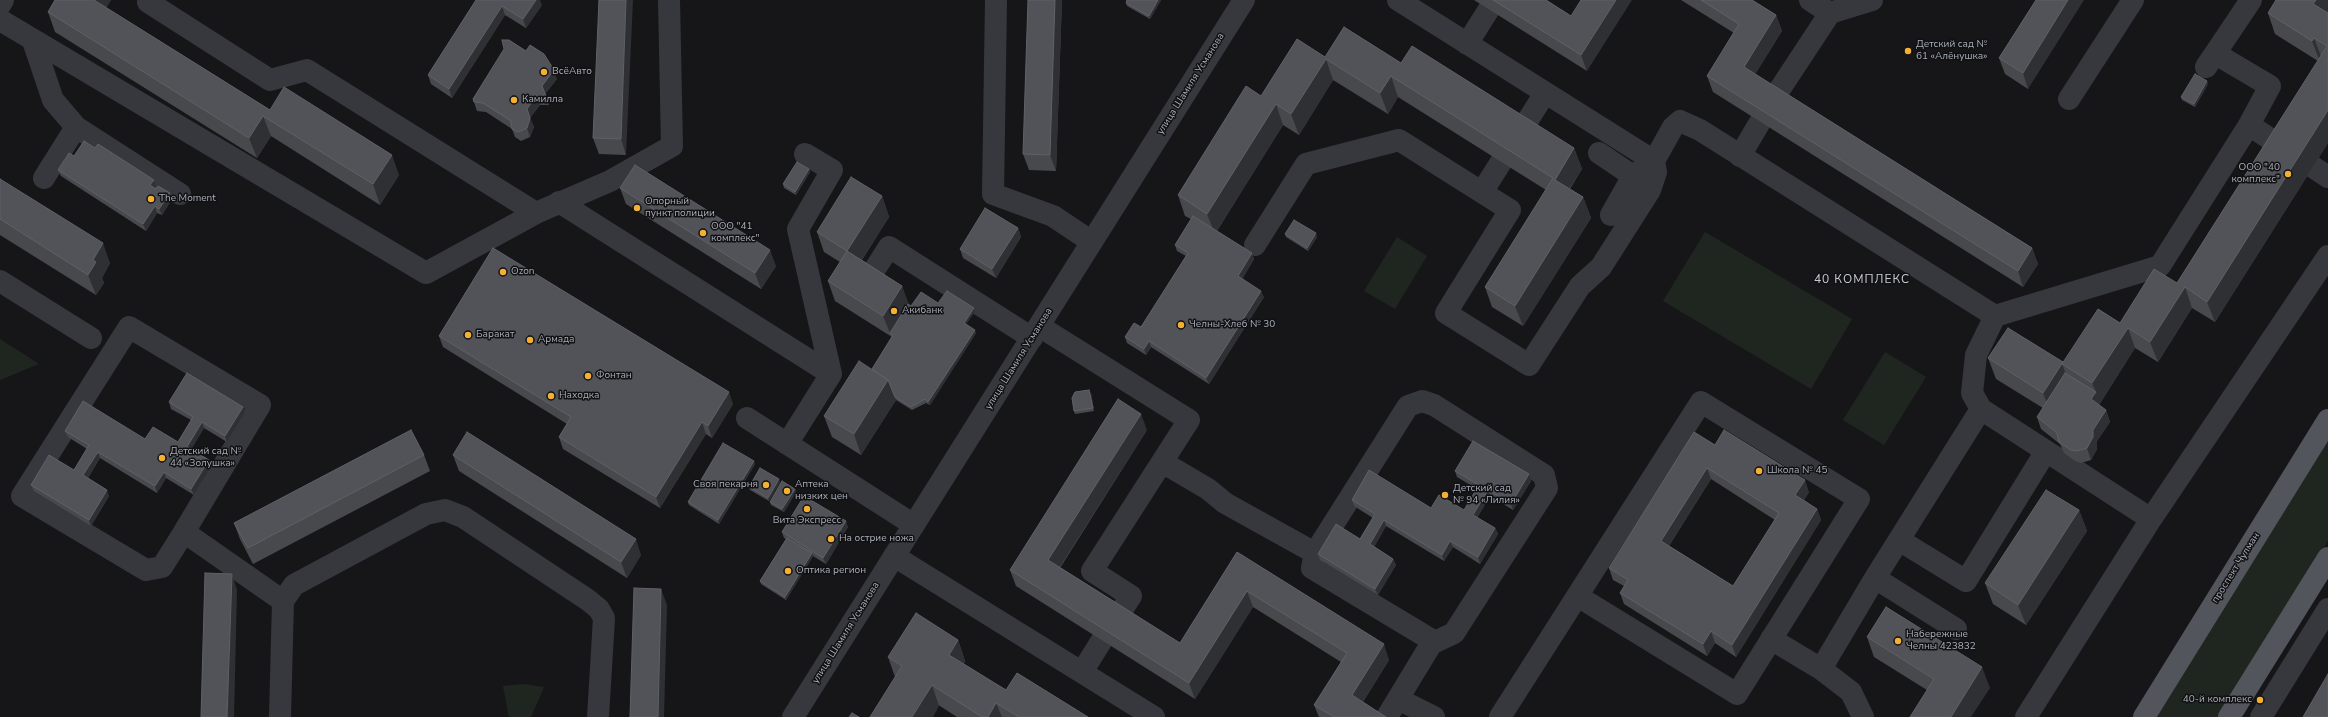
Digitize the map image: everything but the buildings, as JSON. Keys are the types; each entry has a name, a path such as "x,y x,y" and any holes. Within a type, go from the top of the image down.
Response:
{"main road":[{"name":"проспект Чулман","path":"2144,717 2328,420"},
{"path":"2229,717 2328,558"}],"street":[{"path":"0,5 3,0"},
{"path":"149,0 148,2 270,80 307,70 536,213"},
{"path":"0,20 33,41 337,219 426,273 536,213 610,181 672,146 669,0"},
{"path":"996,0 993,194 1053,216 1092,242"},
{"name":"улица Шамиля Усманова","path":"793,717 1244,0"},
{"path":"1255,245 1306,164 1399,140 1510,210 1446,313 1529,364 1580,286 1601,268 1646,196 1656,172 1654,161 1398,0"},
{"path":"1810,0 1830,13"},
{"path":"1774,98 1830,13 1872,0"},
{"path":"2069,99 2133,0"},
{"path":"2151,519 2104,481 2046,451 1981,409 1972,393 1976,355 1995,316 2160,266 2249,125 2270,86 2211,60 2250,0"},
{"path":"1468,44 1489,10"},
{"path":"33,41 53,100 76,128 180,194"},
{"path":"1521,131 1545,93"},
{"path":"1611,215 1634,176 1654,161 1673,127 1680,122 1700,130 1995,316"},
{"path":"1740,156 1760,122"},
{"path":"2249,125 2284,148"},
{"path":"44,178 76,128"},
{"path":"1599,153 1634,176"},
{"path":"787,444 831,374 798,229 832,170 805,154"},
{"path":"1482,192 1501,162"},
{"path":"559,202 831,374"},
{"path":"875,269 889,247 1189,420 1092,571 1131,596 1118,616"},
{"path":"2026,717 2151,519 2328,256"},
{"path":"0,281 91,338"},
{"path":"129,327 260,405 184,532 162,567 146,570 22,496 129,327"},
{"path":"1422,401 1434,405 1544,475 1547,488 1454,633 1435,642 1312,568 1315,553 1408,406 1422,401"},
{"path":"1500,717 1579,597 1701,402 1859,499 1737,694 1579,597"},
{"path":"1821,669 1875,578 1981,409"},
{"path":"747,418 914,525"},
{"path":"1899,540 1966,581 2046,451"},
{"path":"1162,462 1226,503 1315,553"},
{"path":"280,717 283,601 294,585 426,514 445,510 463,517 588,600 598,609 604,618 598,717"},
{"path":"184,532 283,601"},
{"path":"894,556 1152,717"},
{"path":"1875,578 1956,629"},
{"path":"2260,717 2328,610"},
{"path":"1771,639 1821,669 1851,692 1863,717"},
{"path":"1082,672 1102,640"},
{"path":"1387,717 1433,641"},
{"path":"1398,699 1434,717"}],"shaded area":[{"path":"1705,232 1852,319 1811,389 1663,301"},
{"path":"1397,237 1427,256 1395,309 1364,291"},
{"path":"0,339 39,364 0,380"},
{"path":"1885,352 1926,377 1884,445 1843,420"},
{"path":"2328,439 2328,541 2218,717 2155,717"},
{"path":"524,684 544,687 531,717 509,717 503,686"}],"place":[{"name":"Детский сад № 61 «Алёнушка»","path":"1908,51"},
{"name":"ВсёАвто","path":"544,72"},
{"name":"Камилла","path":"514,100"},
{"name":"ООО \"40 комплекс\"","path":"2288,174"},
{"name":"The Moment","path":"151,199"},
{"name":"Опорный пункт полиции","path":"637,208"},
{"name":"ООО \"41 комплекс\"","path":"703,233"},
{"name":"Ozon","path":"503,272"},
{"name":"Акибанк","path":"894,311"},
{"name":"Челны-Хлеб № 30","path":"1181,325"},
{"name":"Баракат","path":"468,335"},
{"name":"Армада","path":"530,340"},
{"name":"Фонтан","path":"588,376"},
{"name":"Находка","path":"551,396"},
{"name":"Детский сад № 44 «Золушка»","path":"162,458"},
{"name":"Школа № 45","path":"1759,471"},
{"name":"Своя пекарня","path":"766,485"},
{"name":"Аптека низких цен","path":"787,491"},
{"name":"Детский сад № 94 «Лилия»","path":"1445,495"},
{"name":"Вита Экспресс","path":"807,509"},
{"name":"На острие ножа","path":"831,539"},
{"name":"Оптика регион","path":"788,571"},
{"name":"Набережные Челны 423832","path":"1898,641"},
{"name":"40-й комплекс","path":"2260,700"}],"district":[{"name":"40 КОМПЛЕКС","path":"1862,280"}]}
